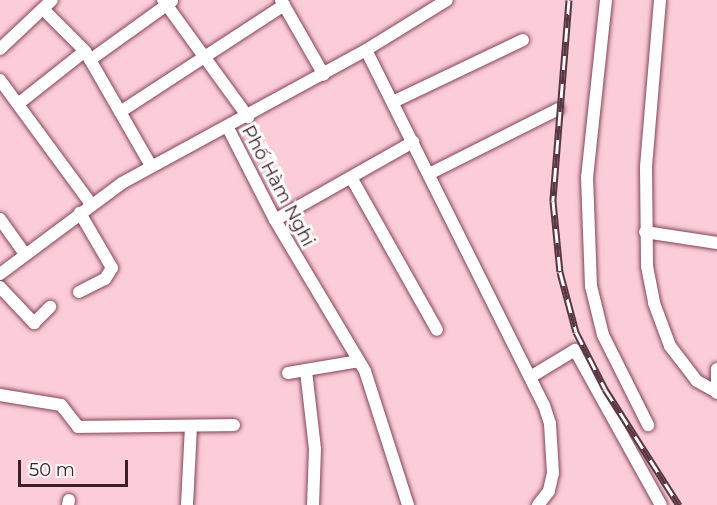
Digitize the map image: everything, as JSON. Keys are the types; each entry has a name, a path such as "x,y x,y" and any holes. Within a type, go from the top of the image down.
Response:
{"street":[{"path":"228,128 324,75 447,0"},
{"path":"606,0 587,177 590,275 603,334 648,425"},
{"path":"660,0 646,167 645,232 651,292 660,325 686,370 716,392"},
{"path":"18,104 167,2 248,117"},
{"path":"120,112 283,2 324,75"},
{"path":"0,49 47,4 87,56 151,166"},
{"path":"393,102 523,40"},
{"path":"366,50 532,376 550,424 554,450 549,491 538,505"},
{"path":"0,80 91,204"},
{"path":"429,174 558,109"},
{"name":"Phố Hàm Nghi","path":"0,274 91,204 151,166 228,128 275,220 359,361 377,402 408,505"},
{"path":"275,220 352,180 413,142"},
{"path":"352,180 437,330"},
{"path":"79,292 105,279 112,267 80,213"},
{"path":"0,219 25,254"},
{"path":"645,232 717,243"},
{"path":"0,287 34,323 50,307"},
{"path":"532,376 576,351 660,505"},
{"path":"288,373 359,361"},
{"path":"716,392 717,369"},
{"path":"306,371 315,449 313,505"},
{"path":"0,395 61,405 78,427 234,425"},
{"path":"186,505 191,426"}],"railway":[{"path":"569,0 553,201 560,272 576,332 605,389 679,505"}]}
